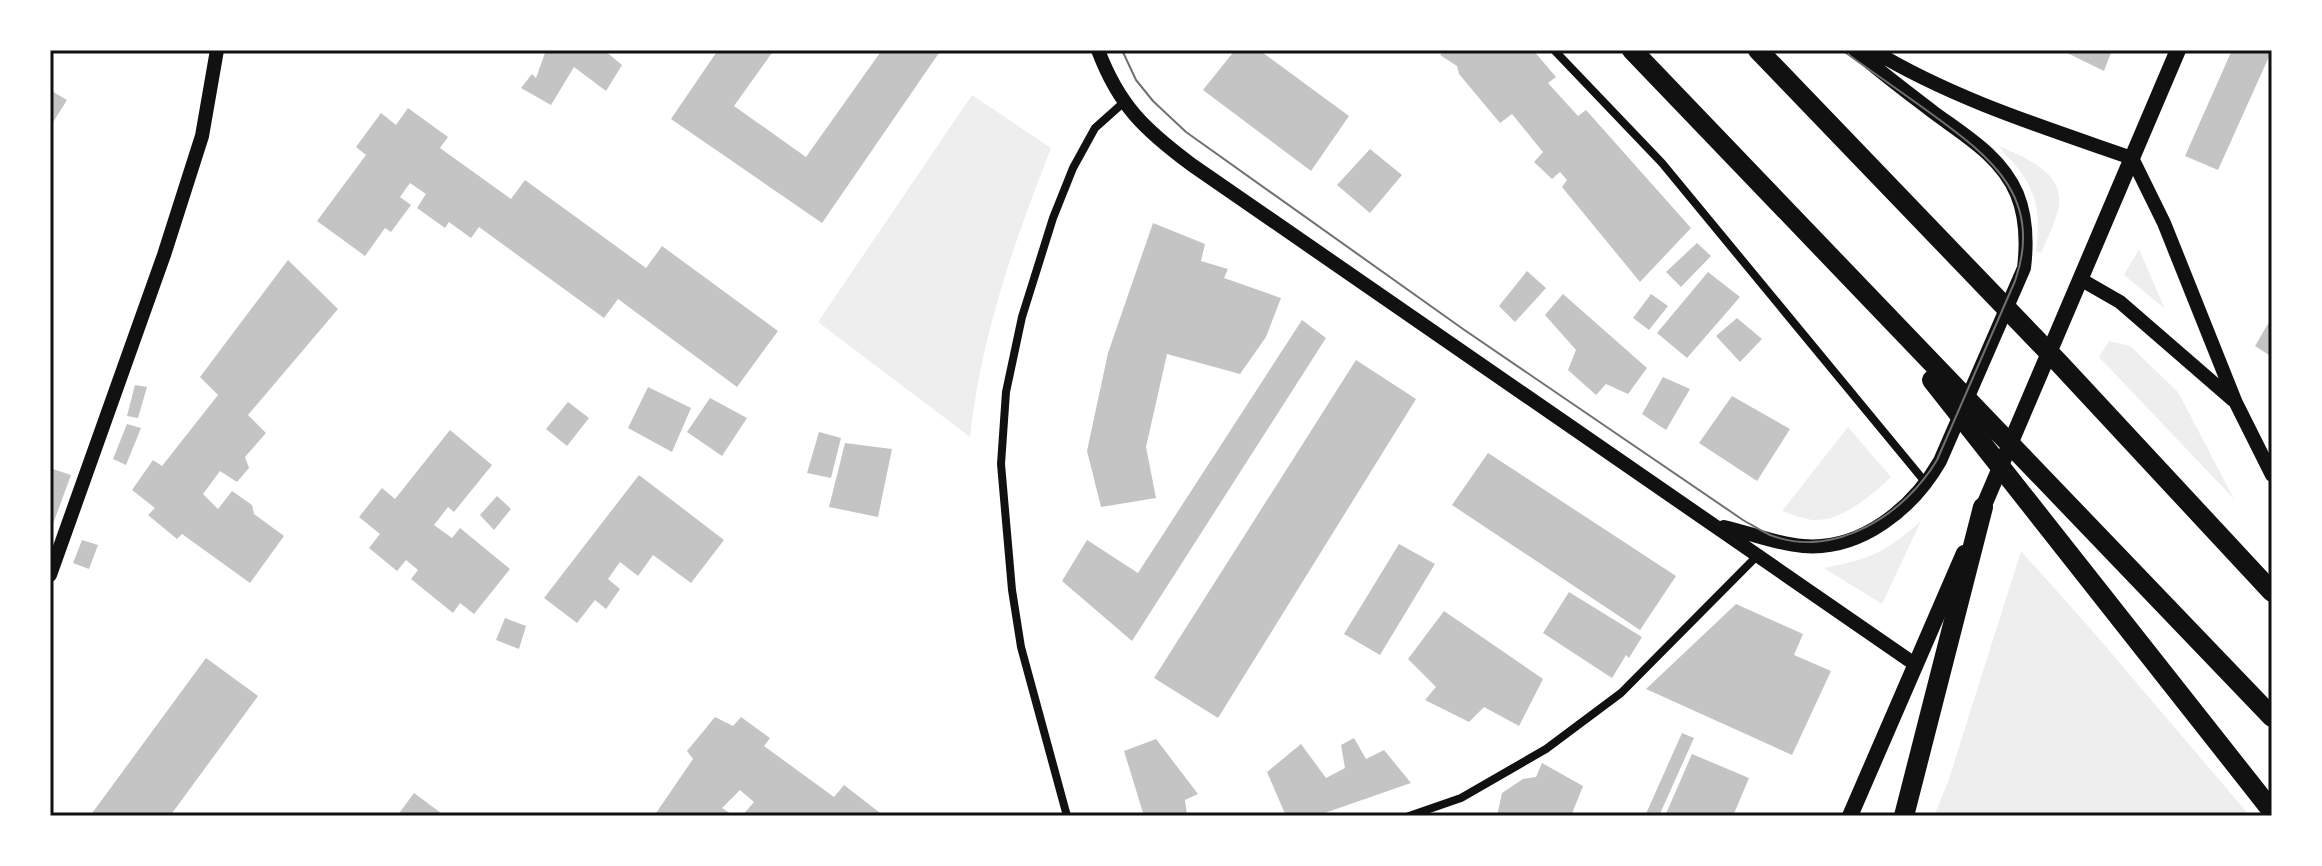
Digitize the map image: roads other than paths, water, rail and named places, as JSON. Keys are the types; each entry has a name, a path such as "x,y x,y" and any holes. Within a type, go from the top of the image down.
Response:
{"main road":[{"path":"1632,50 2272,717"},
{"path":"1758,50 2060,364 2272,592"},
{"path":"1850,816 2178,50"},
{"path":"1868,298 2071,560 2272,811"},
{"path":"1904,816 1983,507"}],"street":[{"path":"50,575 164,255 202,136 217,50"},
{"path":"1098,50 1108,77 1123,103 1150,131 1192,165 1916,665"},
{"path":"1554,50 1662,163 1926,484"},
{"path":"1715,525 1804,546 1848,539 1876,528 1901,510 1926,484 1940,461 2019,283 2026,253 2023,212 2006,175 1990,155 1966,135 1855,50"},
{"path":"1872,50 1913,73 1993,109 2132,158 2164,223 2236,403 2272,475"},
{"path":"1067,816 1021,647 1012,590 1001,464 1006,392 1022,317 1053,218 1073,168 1095,128 1123,103"},
{"path":"2080,279 2120,302 2236,403"},
{"path":"1409,816 1461,798 1546,749 1621,693 1757,556"}],"tram line":[{"path":"1122,50 1136,80 1186,132 1463,329 1743,520 1770,535 1795,541 1819,541 1866,527 1907,498 1923,480 1937,460 2015,281 2022,252 2023,227 2017,204 2007,183 1993,165 1955,131 1842,50"}]}
